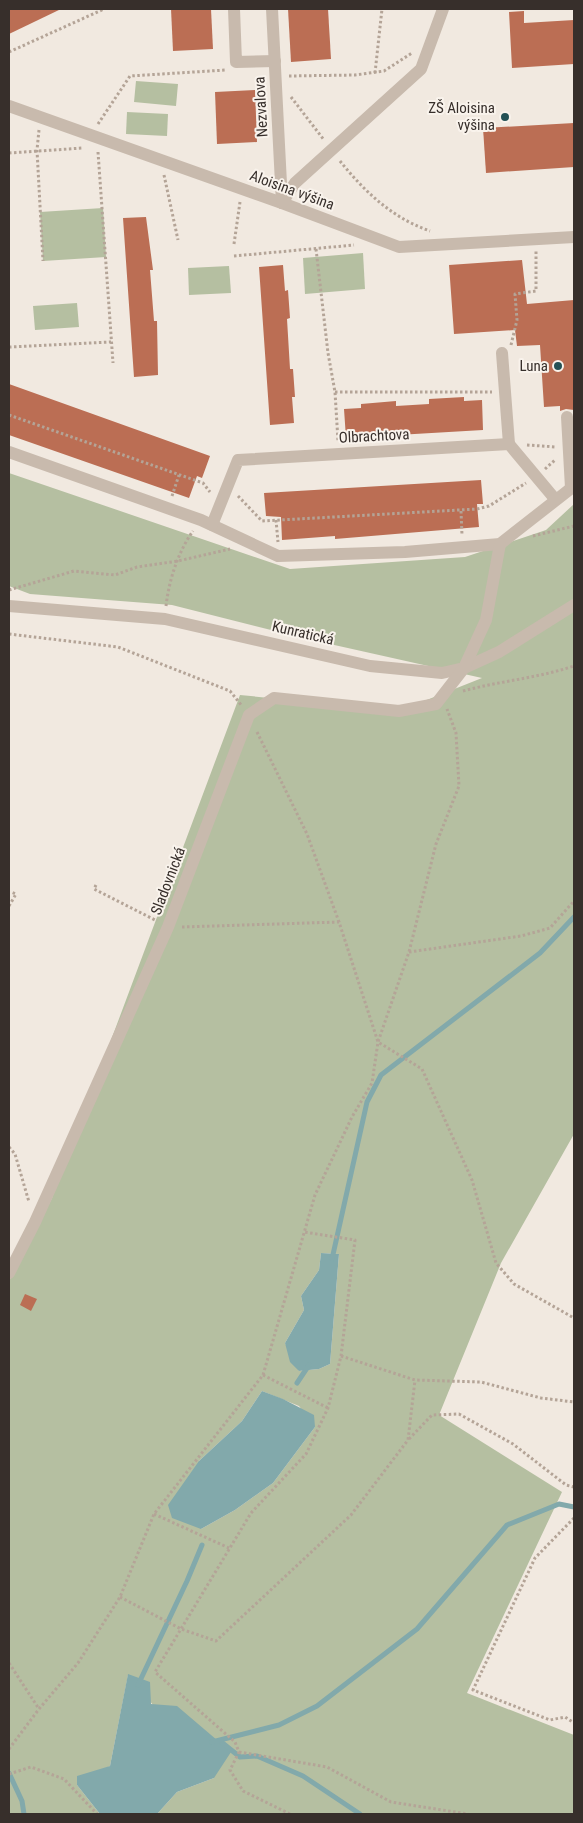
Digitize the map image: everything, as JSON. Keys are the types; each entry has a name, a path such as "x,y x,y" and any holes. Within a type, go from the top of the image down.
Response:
{"street":[{"path":"234,9 236,62 275,61"},
{"name":"Nezvalova","path":"272,9 282,202"},
{"path":"282,202 295,184 421,69 444,9"},
{"name":"Aloisina výšina","path":"9,106 40,116 96,140 161,160 282,202 399,247 574,237"},
{"path":"502,353 509,444 555,499"},
{"path":"9,452 207,522 278,556 462,548 500,544 555,499 573,487 567,417"},
{"name":"Olbrachtova","path":"207,522 220,504 238,460 509,444"},
{"path":"249,715 274,698 399,711 436,704 464,668 486,620 500,544"},
{"name":"Kunratická","path":"9,606 165,618 370,666 426,673 442,673 464,668 499,652 574,605"},
{"name":"Sladovnická","path":"9,1273 35,1222 168,927 249,715"}],"path":[{"path":"9,52 104,9"},
{"path":"375,72 382,9"},
{"path":"276,76 355,76 384,71 432,41"},
{"path":"113,363 96,140 130,76 232,69 236,62"},
{"path":"276,76 364,191 410,224 435,232"},
{"path":"40,116 37,150 43,261"},
{"path":"9,153 96,140"},
{"path":"161,160 178,240"},
{"path":"234,244 242,189"},
{"path":"502,353 514,343 517,320 515,294 536,291 536,238"},
{"path":"234,256 355,245"},
{"path":"316,249 328,354 335,392 338,454"},
{"path":"9,347 111,342"},
{"path":"335,392 505,392"},
{"path":"9,415 203,483 220,504"},
{"path":"509,444 569,448"},
{"path":"228,486 262,521 461,510 489,506 537,477 569,448"},
{"path":"168,508 179,475"},
{"path":"461,510 462,548"},
{"path":"276,520 278,556"},
{"path":"165,618 168,587 185,542 207,522"},
{"path":"9,590 74,571 115,575 137,567 178,561 252,543"},
{"path":"9,634 118,647 230,691 249,715 307,834 339,922 378,1042 422,1069 472,1180 496,1263 514,1284 574,1318"},
{"path":"9,1749 39,1709 78,1663 120,1597 154,1514 263,1375 315,1195 352,1117 372,1083 378,1042 410,952 436,844 459,786 456,733 442,696 503,680 549,674 574,666"},
{"path":"96,885 94,889 168,927 339,922"},
{"path":"9,906 16,894 11,892"},
{"path":"410,952 521,936 550,928 574,901"},
{"path":"9,1147 15,1154 35,1222"},
{"path":"290,1814 243,1790 230,1770 239,1752 235,1742 155,1672 251,1513 306,1454 328,1408 341,1356 355,1240 304,1232"},
{"path":"341,1356 415,1380 481,1382 541,1398 574,1402"},
{"path":"263,1375 328,1408"},
{"path":"408,1440 415,1380"},
{"path":"120,1597 181,1629 216,1641 351,1515 408,1440 432,1415 459,1414 513,1444 566,1486 574,1487"},
{"path":"154,1514 230,1548"},
{"path":"574,1518 535,1558 473,1690 550,1720 565,1717 574,1723"},
{"path":"9,1663 39,1709"},
{"path":"239,1752 327,1767 391,1802 468,1814"},
{"path":"9,1774 31,1767 64,1779 97,1814"}],"green space":[{"path":"136,81 178,84 176,106 134,102"},
{"path":"127,112 168,114 167,136 126,134"},
{"path":"103,208 106,257 43,261 40,212"},
{"path":"363,253 365,289 305,294 303,258"},
{"path":"229,266 231,293 189,295 188,268"},
{"path":"77,303 79,327 35,330 33,306"},
{"path":"9,473 290,569 465,557 546,530 574,504 574,1134 501,1263 439,1415 562,1492 467,1693 574,1735 574,1814 157,1814 177,1792 214,1778 128,1675 110,1766 77,1785 100,1814 9,1814 9,1281 52,1198 240,695 399,711 482,678 303,638 172,605 30,594 9,586","holes":["321,1253 339,1254 330,1364 319,1369 299,1371 285,1343 304,1310 301,1296 319,1270","262,1391 299,1406 315,1427 273,1483 235,1510 201,1529 199,1461 242,1421"]}],"water":[{"path":"321,1253 339,1254 330,1364 319,1369 299,1371 290,1362 285,1343 304,1310 301,1296 319,1270"},
{"path":"262,1391 283,1399 314,1415 315,1427 273,1483 235,1510 201,1529 172,1518 168,1505 199,1461 242,1421"},
{"path":"128,1674 150,1682 151,1704 177,1706 231,1752 214,1778 177,1792 157,1814 100,1814 77,1785 77,1776 110,1766"}],"building":[{"path":"9,9 61,9 9,34"},
{"path":"171,9 211,9 213,49 173,51"},
{"path":"288,9 328,9 331,59 291,62"},
{"path":"524,11 524,23 574,20 574,64 512,68 509,12"},
{"path":"255,90 257,142 217,144 215,92"},
{"path":"574,123 574,167 486,173 483,128"},
{"path":"146,217 153,270 150,270 154,321 157,321 158,375 134,377 123,218"},
{"path":"522,260 527,304 574,300 574,410 566,409 560,411 560,406 544,407 540,345 517,346 515,330 454,334 449,265"},
{"path":"283,265 285,291 288,290 290,318 287,319 290,369 293,369 295,397 292,397 294,423 270,425 259,267"},
{"path":"9,384 210,456 202,478 197,476 189,498 9,435"},
{"path":"464,397 464,401 482,400 483,430 346,438 344,409 361,408 361,404 396,401 396,406 429,404 429,399"},
{"path":"481,480 483,504 477,504 479,527 335,539 335,536 282,540 281,517 266,516 264,493"},
{"path":"25,1294 37,1299 31,1311 20,1305"}],"waterway":[{"path":"332,1259 367,1102 381,1075 540,953 574,917"},
{"path":"297,1383 309,1365"},
{"path":"212,1742 279,1725 317,1706 417,1629 507,1525 559,1504 574,1507"},
{"path":"138,1685 202,1545"},
{"path":"220,1741 240,1757 257,1756 303,1776 360,1814"},
{"path":"9,1773 22,1801 24,1814"}],"place":[{"name":"ZŠ Aloisina výšina","path":"505,117"},
{"name":"Luna","path":"558,366"}]}
